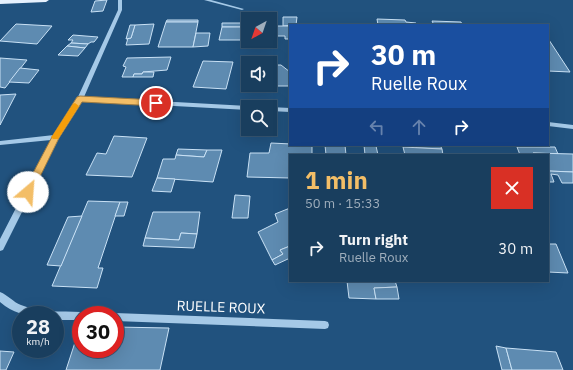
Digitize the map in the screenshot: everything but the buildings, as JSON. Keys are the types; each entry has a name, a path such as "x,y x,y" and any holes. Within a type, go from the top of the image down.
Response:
{"main road":[{"path":"0,2 46,0"}],"street":[{"path":"0,247 56,137 80,99 120,10 120,0"},
{"path":"206,0 242,9"},
{"path":"80,99 241,108"},
{"path":"277,109 289,110"},
{"path":"549,124 573,127"},
{"path":"0,143 56,137"},
{"path":"0,296 17,309 35,314 72,316"},
{"name":"RUELLE ROUX","path":"124,317 325,325"}],"slow traffic":[{"path":"56,137 75,106"}],"route":[{"path":"28,192 56,137 80,99 156,103"}]}
